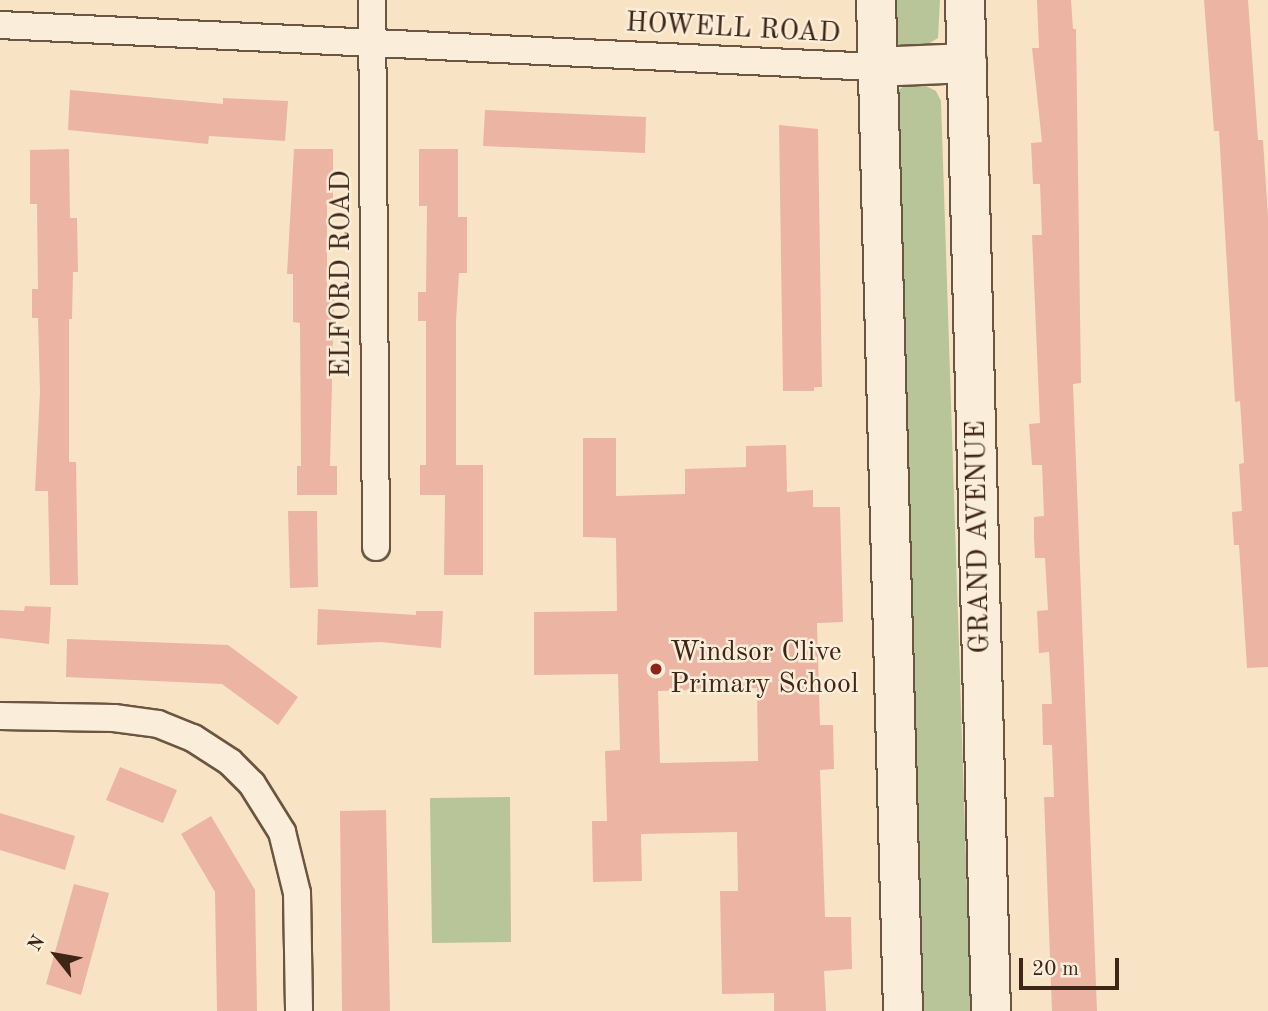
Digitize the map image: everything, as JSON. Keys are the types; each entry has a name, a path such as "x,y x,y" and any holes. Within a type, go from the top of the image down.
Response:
{"street":[{"name":"ELFORD ROAD","path":"372,0 376,547"},
{"path":"876,0 875,67 903,1011"},
{"name":"GRAND AVENUE","path":"965,0 991,1011"},
{"name":"HOWELL ROAD","path":"0,25 875,67"},
{"path":"875,67 967,63"},
{"path":"0,716 114,718 158,724 193,738 230,762 251,784 282,832 297,893 299,1011"}],"green space":[{"path":"889,0 940,0 938,38 918,50 898,44 892,35"},
{"path":"918,82 936,91 941,101 971,1011 917,1011 893,94 908,83"},
{"path":"510,797 511,942 432,943 430,798"}],"building":[{"path":"1037,0 1071,0 1073,29 1076,29 1081,383 1073,384 1097,1011 1052,1011 1044,797 1054,797 1052,745 1043,745 1042,704 1052,704 1049,652 1039,653 1037,611 1048,610 1045,558 1035,558 1034,537 1034,517 1044,516 1042,465 1032,465 1029,424 1040,423 1032,235 1042,235 1040,184 1033,184 1031,143 1042,142 1032,48 1039,48"},
{"path":"1204,0 1248,0 1258,140 1263,140 1268,217 1268,667 1247,668 1239,545 1234,545 1232,512 1242,511 1239,464 1244,463 1240,401 1235,402 1219,131 1214,131"},
{"path":"70,90 223,104 223,98 288,101 285,141 209,136 208,144 68,130"},
{"path":"485,110 646,117 645,153 483,146"},
{"path":"779,125 818,129 822,387 814,387 814,391 783,391"},
{"path":"69,149 70,218 77,218 78,272 73,272 72,319 69,319 69,462 76,462 78,585 50,585 48,491 35,491 40,392 38,318 32,318 32,289 38,289 37,204 30,204 30,150"},
{"path":"294,149 333,149 333,205 327,205 327,293 334,294 330,466 337,466 337,495 297,495 297,466 301,466 300,323 293,322 293,274 287,274"},
{"path":"419,149 458,149 458,217 467,217 467,273 459,273 456,321 456,465 483,465 483,575 444,575 445,495 420,495 420,465 426,465 426,321 418,321 418,292 426,292 427,206 419,206"},
{"path":"583,438 616,438 616,496 685,494 685,469 746,467 746,446 786,445 787,492 813,490 813,507 840,507 843,622 817,623 820,725 833,725 834,769 820,770 825,917 851,917 852,969 824,971 826,1011 774,1011 774,993 722,994 720,891 738,891 737,832 641,834 642,881 593,882 592,821 607,821 605,751 620,750 618,674 534,675 534,612 617,611 616,538 583,537","holes":["757,688 758,761 660,763 658,691"]},
{"path":"288,511 317,511 318,587 290,588"},
{"path":"25,606 51,607 49,644 0,638 0,610 24,611"},
{"path":"318,609 416,615 416,611 443,611 441,648 380,642 317,645"},
{"path":"67,639 228,645 298,697 278,725 222,684 66,677"},
{"path":"120,767 177,790 163,823 106,800"},
{"path":"386,810 390,1011 342,1011 340,811"},
{"path":"0,813 75,836 65,870 0,850"},
{"path":"211,816 255,890 257,1011 217,1011 215,892 181,834"},
{"path":"74,884 109,893 81,995 46,984"}],"place":[{"name":"Windsor Clive Primary School","path":"656,669"}]}
